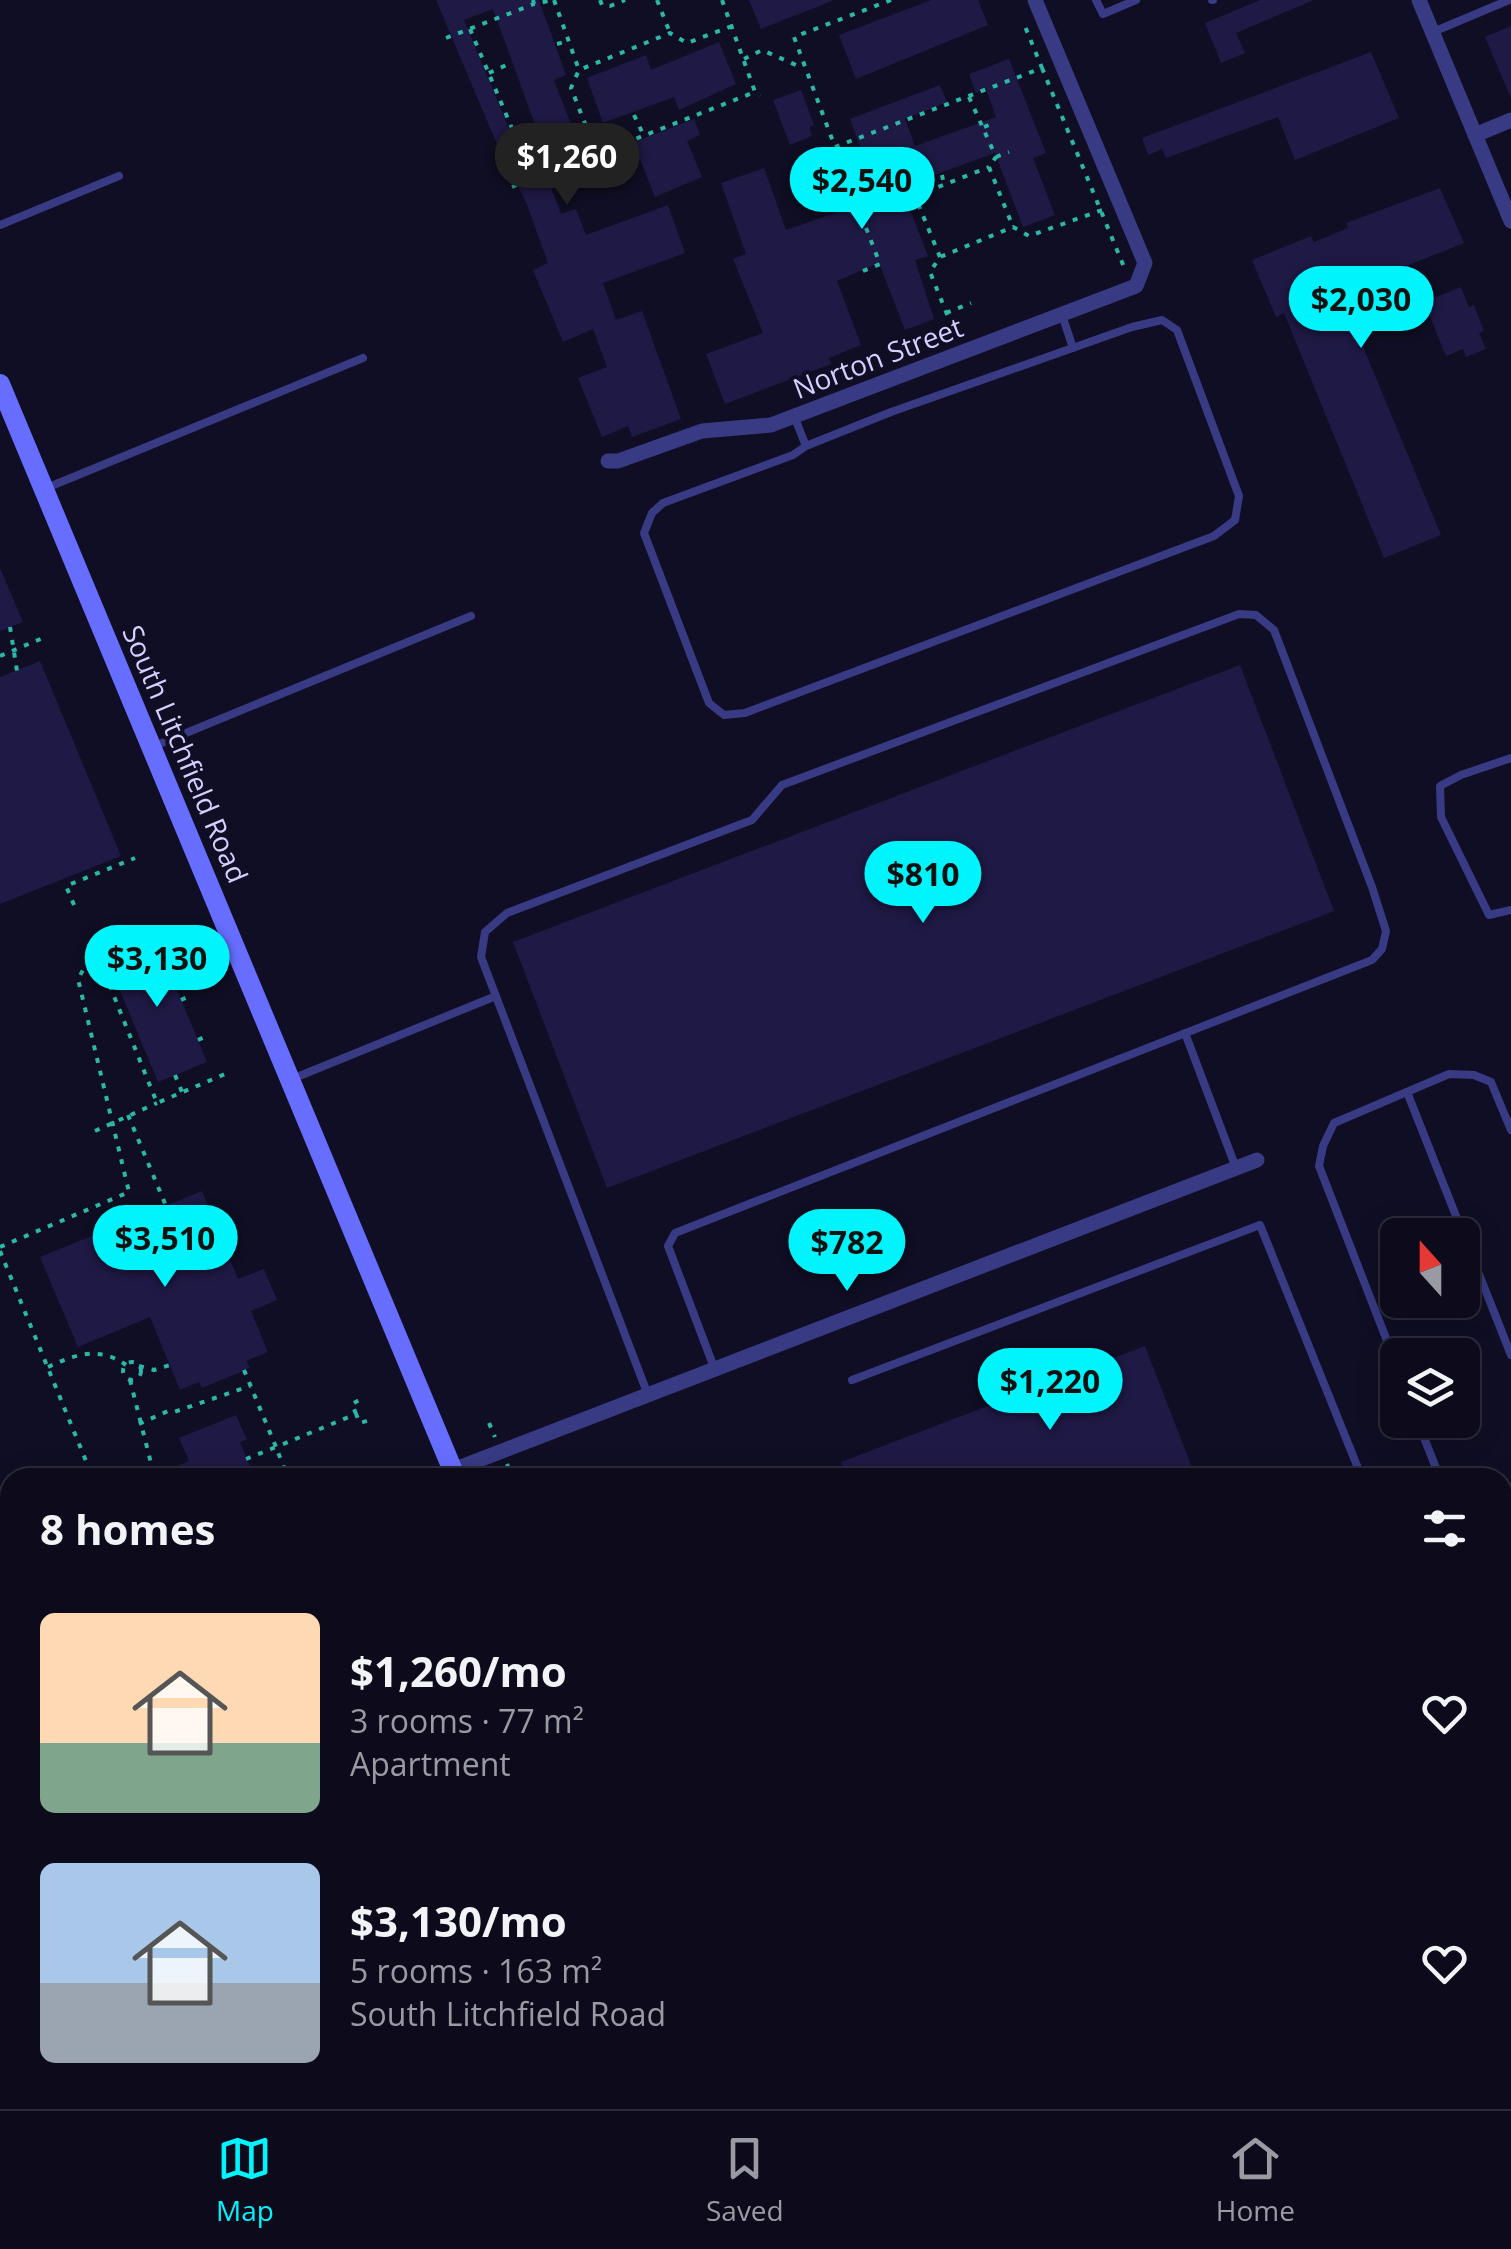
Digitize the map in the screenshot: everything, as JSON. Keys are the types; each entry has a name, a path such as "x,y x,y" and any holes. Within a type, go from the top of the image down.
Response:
{"main road":[{"name":"South Litchfield Road","path":"0,384 452,1468"}],"street":[{"name":"Norton Street","path":"608,462 702,431 771,425 1136,286 1145,263 1035,0"},
{"path":"1419,0 1511,221"},
{"path":"1475,135 1511,120"},
{"path":"469,1468 1257,1160"}],"lane":[{"path":"1096,0 1102,14 1136,0"},
{"path":"1433,32 1509,0"},
{"path":"0,225 119,176"},
{"path":"1062,315 1073,348"},
{"path":"1162,320 1177,330 1239,496 1234,520 1214,536 745,713 724,715 709,703 644,533 652,512 663,503 793,455 806,446 891,412 1162,320"},
{"path":"44,488 363,358"},
{"path":"794,416 806,446"},
{"path":"648,1396 481,957 485,932 507,913 752,820 782,786 1239,614 1256,616 1274,630 1372,887 1386,931 1382,950 1372,960 675,1233 668,1246 715,1370"},
{"path":"152,746 472,616"},
{"path":"1511,758 1440,786 1441,817 1490,915 1511,910"},
{"path":"292,1079 496,996"},
{"path":"1185,1033 1236,1168"},
{"path":"1386,1338 1319,1166 1334,1123 1450,1074 1474,1075 1491,1082 1511,1130"},
{"path":"1406,1092 1511,1355"},
{"path":"852,1380 1260,1225 1358,1468"},
{"path":"1424,1438 1436,1468"}],"path":[{"path":"446,38 534,2 554,0 579,70"},
{"path":"600,0 602,5 625,0"},
{"path":"657,0 670,33 687,43 732,26"},
{"path":"512,187 758,94 722,0"},
{"path":"863,271 880,264 794,38 891,0"},
{"path":"1024,24 1122,257 1124,268 1118,278"},
{"path":"470,29 534,178"},
{"path":"597,154 570,88 579,70 670,33"},
{"path":"557,44 568,41"},
{"path":"744,58 762,50 796,64 803,62"},
{"path":"612,56 614,66"},
{"path":"489,72 511,64"},
{"path":"835,147 1042,68"},
{"path":"969,96 996,157"},
{"path":"634,115 644,136"},
{"path":"984,127 996,122"},
{"path":"915,196 989,167 996,157 1009,152"},
{"path":"970,165 974,173"},
{"path":"989,167 1012,228 1029,236 1102,210"},
{"path":"910,173 910,184 940,257"},
{"path":"942,174 944,185"},
{"path":"856,202 910,184"},
{"path":"921,274 930,272 940,257 1012,228"},
{"path":"930,272 956,339"},
{"path":"934,303 941,300"},
{"path":"946,313 971,303"},
{"path":"10,627 16,670"},
{"path":"0,656 43,638"},
{"path":"74,905 66,886 135,858"},
{"path":"99,956 164,930"},
{"path":"90,1468 0,1249 128,1192 78,979 95,949 157,1103"},
{"path":"181,1000 192,995"},
{"path":"198,1040 209,1035"},
{"path":"95,1132 225,1074"},
{"path":"175,1075 182,1092"},
{"path":"128,1116 166,1206"},
{"path":"48,1367 99,1352 126,1364 131,1362 154,1370 170,1365"},
{"path":"126,1364 123,1372 130,1380 151,1468"},
{"path":"130,1380 138,1378 139,1366"},
{"path":"244,1370 284,1468"},
{"path":"139,1424 250,1386"},
{"path":"361,1399 352,1404 356,1414 360,1423 370,1420"},
{"path":"246,1459 356,1414"}],"building":[{"path":"436,0 539,0 566,75 554,80 581,150 543,165 561,214 576,209 586,235 668,205 685,253 603,283 616,320 642,311 681,419 632,437 628,426 602,437 578,378 607,367 593,329 563,342 533,270 548,263 526,202 513,182","holes":["493,9 542,144 519,153 464,20"]},
{"path":"749,0 832,0 832,1 761,29"},
{"path":"931,0 978,0 988,25 856,79 839,35"},
{"path":"1260,0 1314,0 1236,33 1245,53 1221,63 1205,23"},
{"path":"1511,26 1511,98 1485,37"},
{"path":"719,42 736,84 679,110 674,97 603,123 587,78 646,55 651,70"},
{"path":"1371,52 1399,118 1295,160 1278,117 1166,158 1162,149 1148,155 1142,138"},
{"path":"1009,59 1046,153 1033,158 1055,215 1023,227 995,153 901,187 928,256 915,260 934,319 905,330 879,263 837,281 861,345 829,358 831,364 725,404 706,354 763,333 733,259 746,254 721,183 764,168 786,230 838,212 821,169 862,152 850,119 940,85 947,102 905,119 915,146 996,117 986,89 976,93 969,74"},
{"path":"801,90 814,125 809,127 812,136 790,145 773,100"},
{"path":"694,119 700,135 687,141 702,177 655,197 640,159 583,181 577,164"},
{"path":"1440,188 1464,243 1369,281 1366,274 1338,286 1441,535 1384,558 1284,313 1276,317 1252,260 1311,236 1314,242 1348,228 1346,223"},
{"path":"1461,287 1469,307 1474,305 1486,349 1466,357 1463,349 1446,356 1424,302"},
{"path":"0,568 23,622 0,631"},
{"path":"40,661 121,856 0,904 0,677"},
{"path":"1240,665 1334,911 607,1188 513,942"},
{"path":"155,937 207,1062 158,1082 106,957"},
{"path":"202,1191 238,1279 264,1269 277,1300 251,1311 268,1352 246,1361 250,1368 202,1388 199,1382 180,1390 150,1317 78,1347 40,1257"},
{"path":"1145,1346 1192,1468 843,1468 841,1462"},
{"path":"236,1415 247,1440 240,1442 251,1468 173,1468 189,1461 179,1438"}]}
